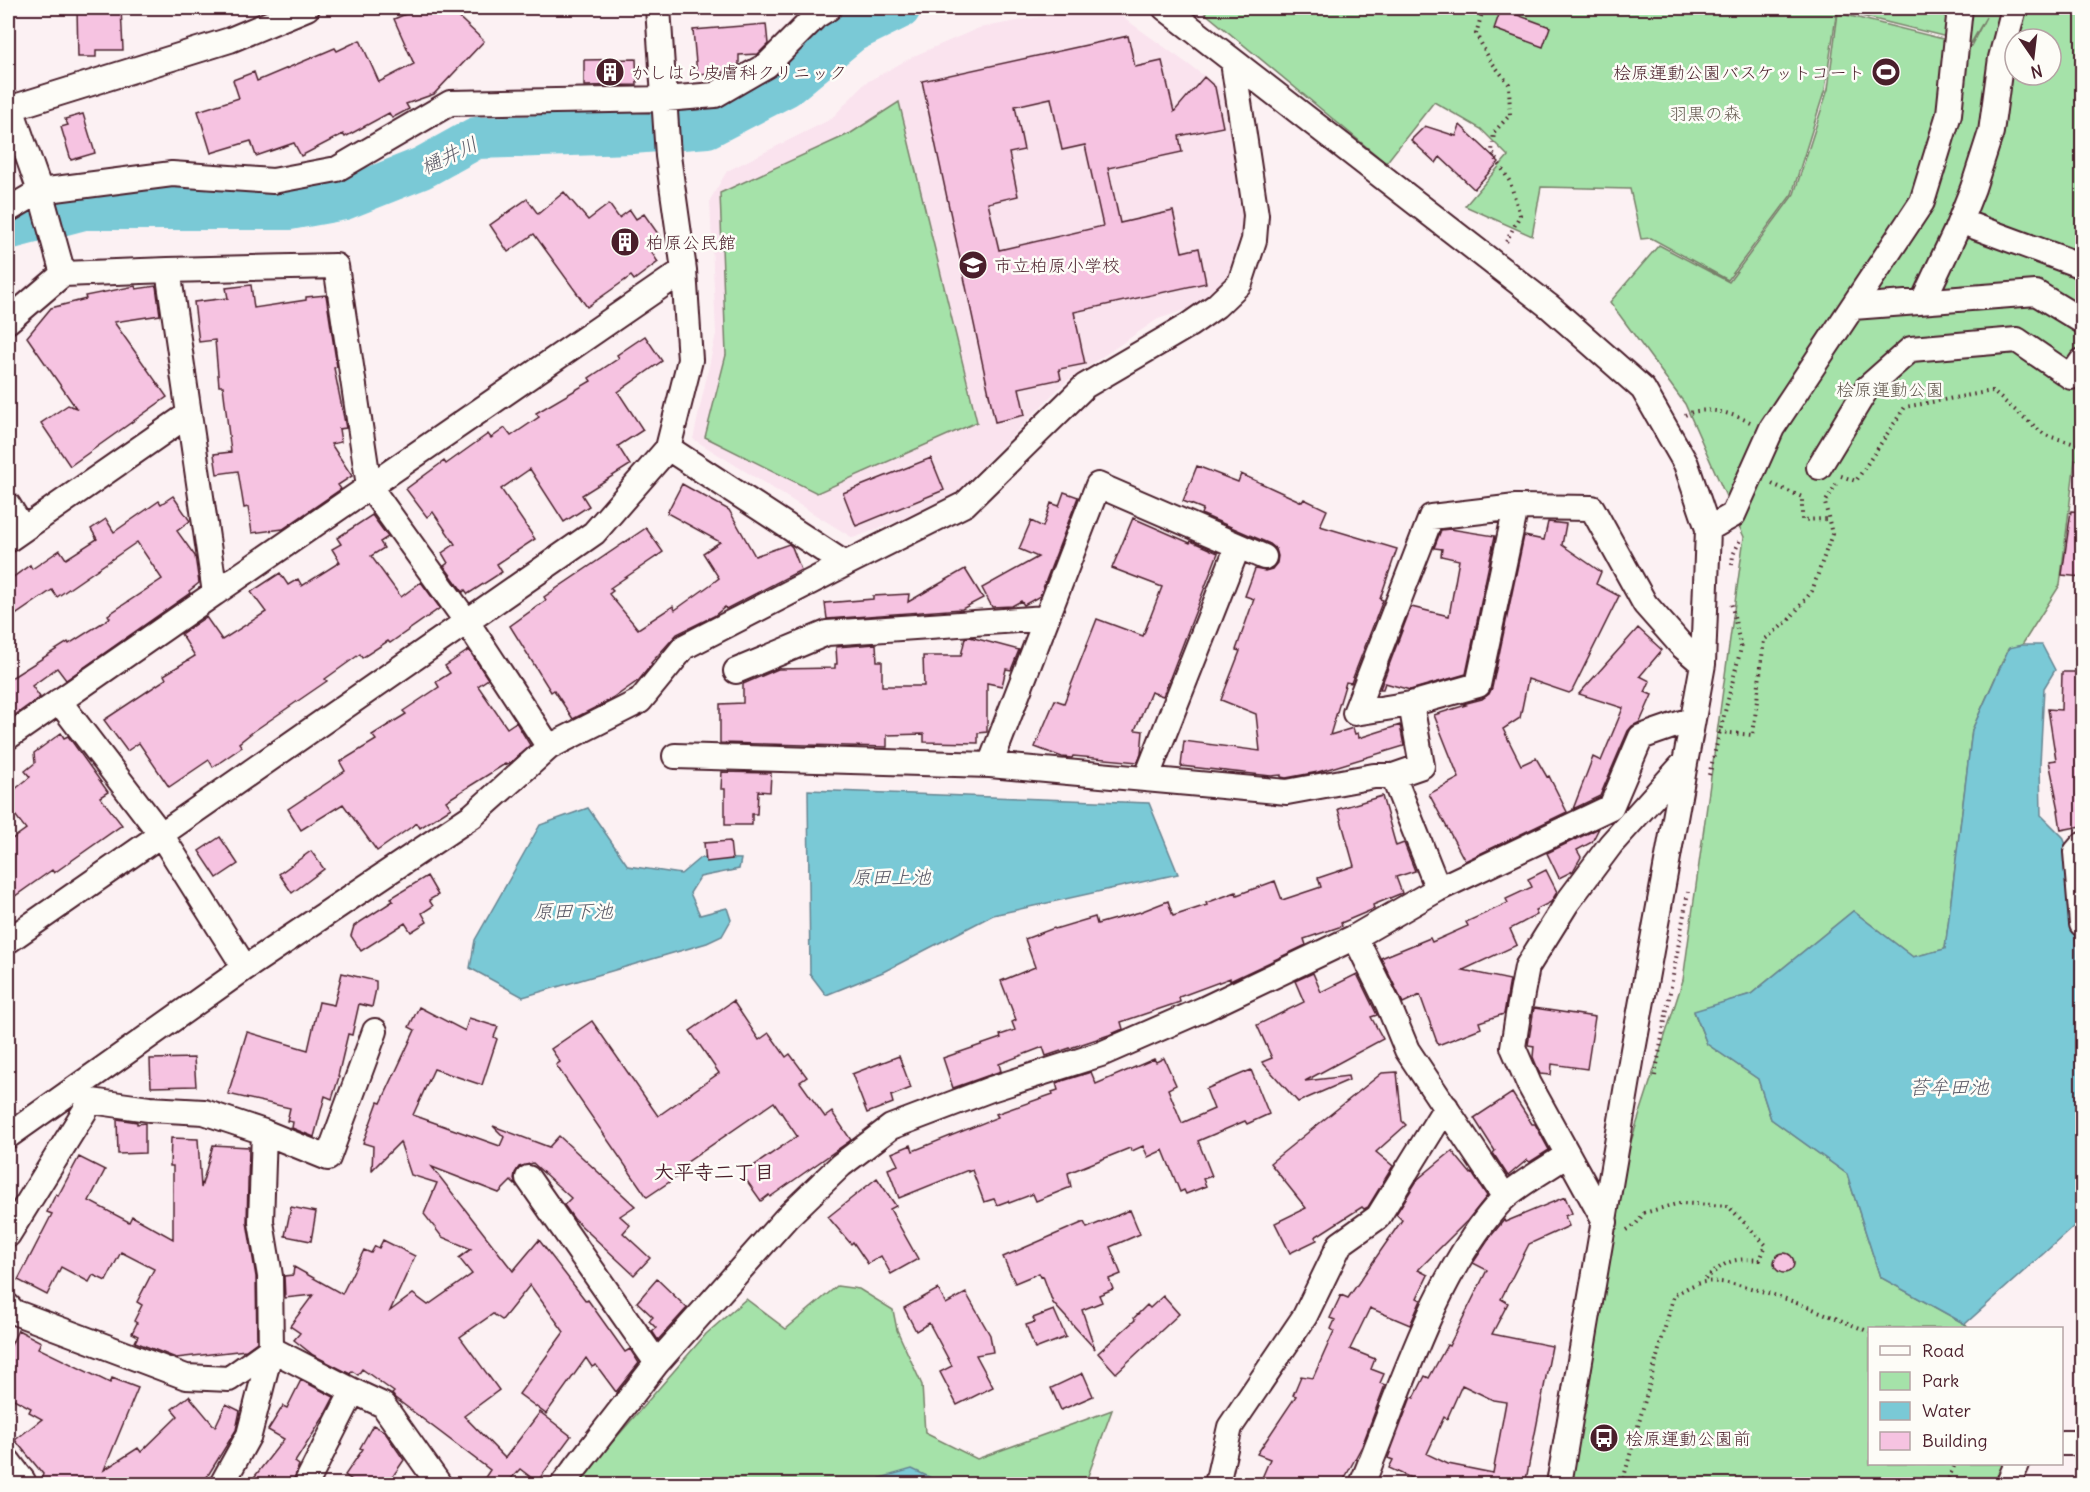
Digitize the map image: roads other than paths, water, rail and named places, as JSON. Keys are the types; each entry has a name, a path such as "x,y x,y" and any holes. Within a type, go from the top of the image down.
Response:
{"street":[{"path":"63,274 41,197 9,108 230,40 307,8"},
{"path":"8,941 594,533 668,448 690,360 684,270 668,156 658,8"},
{"path":"8,210 41,197 172,174 273,181 337,169 450,103 665,105 715,95 768,65 816,16 829,8"},
{"path":"1165,8 1550,308 1643,389 1686,464 1708,529 1703,664 1684,763 1614,1227 1559,1485"},
{"path":"1708,529 1733,515 1770,431 1922,202 1949,114 1960,8"},
{"path":"1923,301 1961,220 1988,143 2001,58 2014,8"},
{"path":"8,1136 245,968 472,816 549,747 640,701 684,647 965,504 1085,386 1189,325 1216,306 1240,284 1254,240 1256,215 1233,62"},
{"path":"1973,226 2082,266"},
{"path":"8,321 63,274 336,266 369,486 467,622 549,747"},
{"path":"168,270 215,594"},
{"path":"8,737 684,270"},
{"path":"1853,306 2036,293 2082,321"},
{"path":"1819,467 1867,388 1911,348 2017,340 2071,377 2082,361"},
{"path":"8,505 15,535 189,414"},
{"path":"668,448 845,564"},
{"path":"990,765 1098,485 1264,557"},
{"path":"1516,507 1478,685 1411,704 1355,713 1431,517 1516,507 1592,508 1645,604 1682,646 1703,664"},
{"path":"1146,779 1238,546"},
{"path":"736,671 827,633 1046,618"},
{"path":"59,701 160,833 245,968"},
{"path":"675,756 990,765 1287,792 1374,776 1393,776 1422,766 1411,704"},
{"path":"563,1485 657,1363 787,1217 841,1165 891,1127 991,1089 1101,1054 1204,1009 1355,937 1438,889 1611,807 1641,736 1692,724"},
{"path":"1614,1227 1567,1155 1513,1047 1527,967 1567,903 1611,844 1684,763"},
{"path":"1393,776 1438,889"},
{"path":"2082,845 2076,852 2082,924"},
{"path":"1355,937 1407,1050 1505,1197"},
{"path":"8,1235 91,1101 149,1109 204,1112 264,1132 328,1158 375,1030"},
{"path":"1217,1485 1230,1427 1305,1316 1340,1244 1378,1217 1446,1107"},
{"path":"222,1485 249,1435 272,1349 270,1276 261,1222 264,1132"},
{"path":"1362,1485 1433,1310 1457,1263 1483,1224 1505,1197 1567,1155"},
{"path":"528,1178 657,1363"},
{"path":"8,1306 14,1312 186,1377 229,1379 272,1349"},
{"path":"272,1349 382,1405 439,1485"},
{"path":"306,1485 352,1391"},
{"path":"2063,1443 2082,1443"},
{"path":"8,1461 23,1481 19,1485"},
{"path":"2008,1485 2017,1465"}],"water":[{"name":"苔牟田池","path":"2022,645 2042,645 2055,670 2044,688 2040,764 2041,815 2063,837 2069,853 2082,1024 2082,1219 1965,1324 1880,1277 1847,1174 1771,1119 1758,1079 1707,1044 1694,1011 1751,994 1853,911 1913,957 1945,949 1972,730 2009,648"},
{"name":"原田上池","path":"808,790 1149,803 1178,874 993,915 883,972 826,995 810,974"},
{"name":"原田下池","path":"588,808 628,866 681,874 700,858 741,859 739,869 700,877 690,893 700,915 727,908 731,920 722,936 707,943 523,997 470,968 475,940 540,825"},
{"path":"912,1469 944,1484 878,1484 880,1478"}],"waterway":[{"name":"樋井川","path":"8,229 84,209 289,209 344,199 422,168 476,138 632,133 707,127 786,86 851,32 900,8"}],"place":[{"name":"かしはら皮膚科クリニック","path":"610,72"},
{"name":"桧原運動公園バスケットコート","path":"1886,72"},
{"name":"柏原公民館","path":"625,242"},
{"name":"市立柏原小学校","path":"973,265"},
{"name":"桧原運動公園前","path":"1604,1438"}],"district":[{"name":"大平寺二丁目","path":"714,1171"}],"park label":[{"name":"羽黒の森","path":"1705,113"},
{"name":"桧原運動公園","path":"1890,389"}]}
